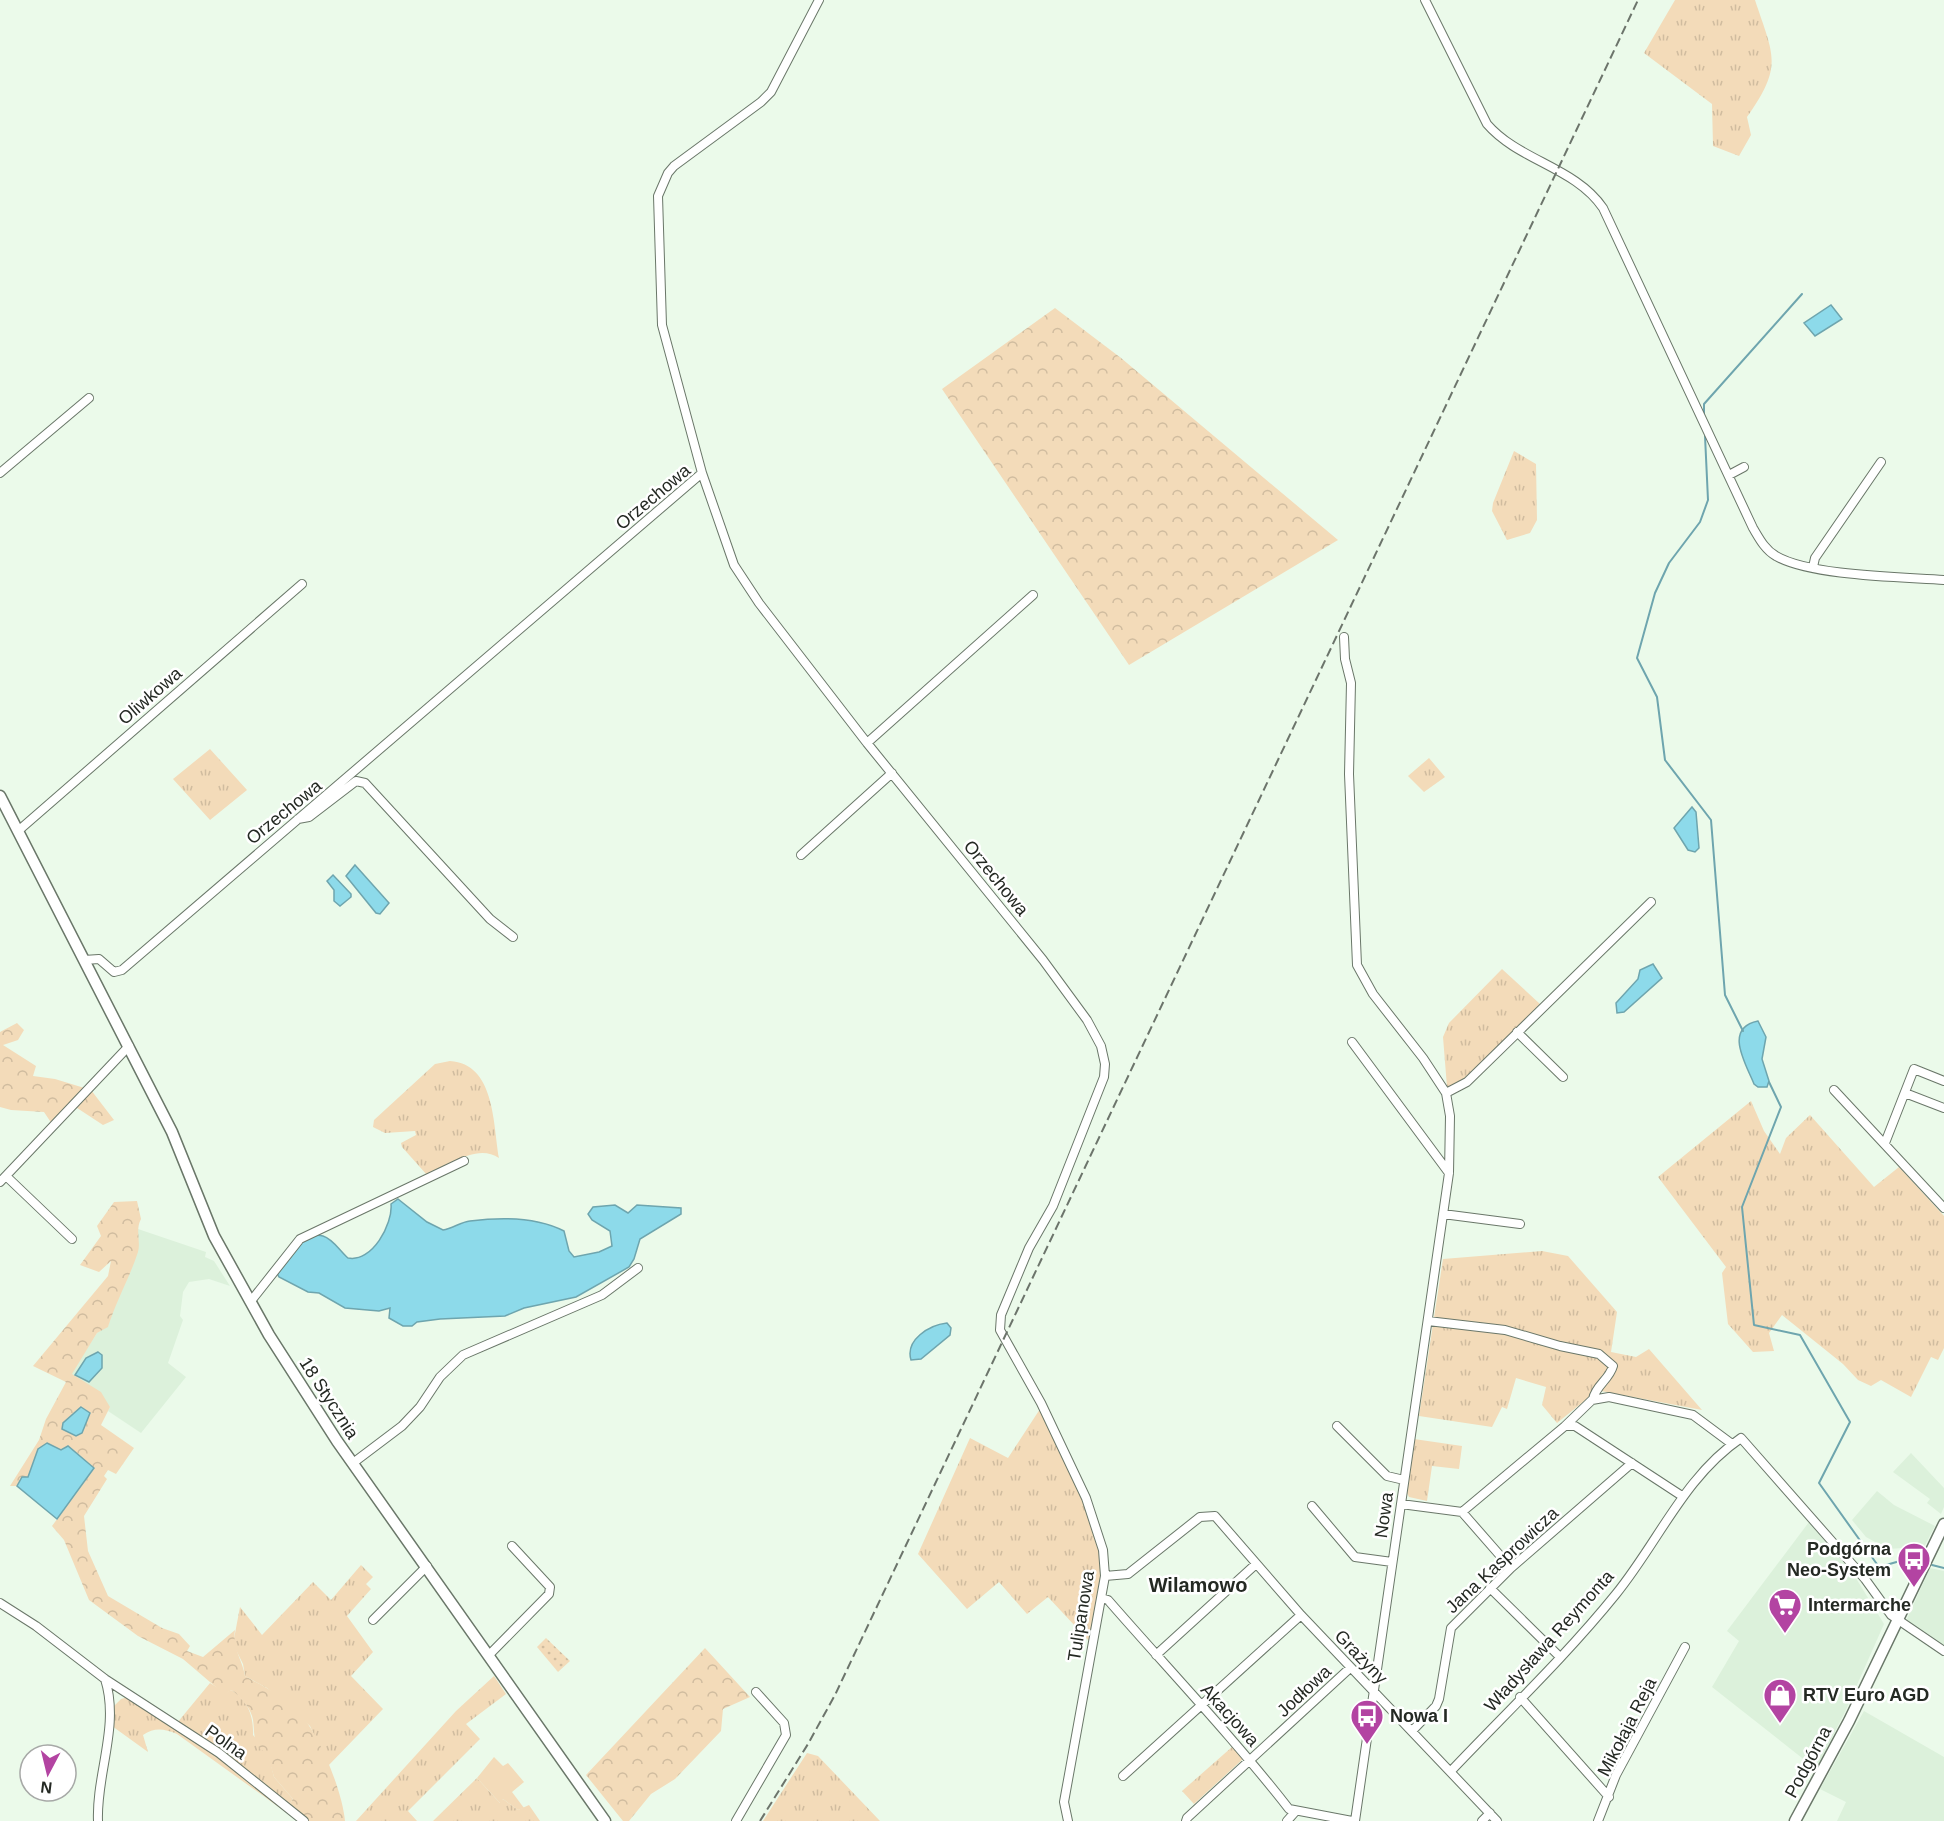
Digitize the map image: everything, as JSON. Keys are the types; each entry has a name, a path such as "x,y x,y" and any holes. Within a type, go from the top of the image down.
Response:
{"street":[{"path":"702,473 662,325 658,196 665,179 674,166 761,102 771,92 819,0"},
{"path":"1425,0 1487,124 1512,146 1590,191 1603,208 1753,528 1768,550 1780,559 1813,567 1944,580"},
{"path":"0,473 89,398"},
{"path":"1813,567 1815,558 1881,462"},
{"path":"1729,476 1744,467"},
{"name":"Orzechowa","path":"84,960 99,959 114,972 122,970 296,818 328,796 702,473 734,565 759,603 867,743 1043,960 1087,1020 1101,1046 1105,1064 1104,1077 1053,1206 1029,1248 1000,1315 1000,1330"},
{"name":"Oliwkowa","path":"18,831 302,584"},
{"path":"867,743 1033,595"},
{"path":"1344,637 1345,659 1351,683 1349,774 1357,966 1373,994 1423,1058 1446,1093 1467,1082 1651,902"},
{"path":"801,855 892,773"},
{"path":"296,818 309,817 356,781 365,783 490,920 513,937"},
{"name":"18 Stycznia","path":"0,796 172,1132 209,1226 304,1394 605,1821"},
{"path":"1517,1032 1563,1077"},
{"path":"1352,1042 1449,1173"},
{"path":"72,1239 3,1179 129,1046"},
{"path":"1885,1143 1914,1069 1944,1081"},
{"path":"1834,1090 1944,1208"},
{"name":"Nowa","path":"1354,1821 1375,1694 1449,1173 1450,1116 1446,1093"},
{"path":"1905,1093 1944,1108"},
{"path":"251,1301 300,1239 464,1161"},
{"path":"1443,1214 1520,1224"},
{"path":"353,1463 402,1426 420,1407 440,1377 463,1355 602,1295 638,1268"},
{"path":"1428,1321 1505,1330 1560,1346 1599,1354 1613,1366 1610,1376 1595,1390 1593,1400"},
{"name":"Tulipanowa","path":"1000,1330 1041,1403 1086,1498 1103,1550 1105,1576 1064,1802 1068,1821"},
{"path":"1462,1512 1593,1400 1609,1397 1693,1415 1720,1432 1732,1444 1741,1438 1865,1579 1884,1608 1944,1652"},
{"path":"1337,1426 1387,1476 1404,1480"},
{"path":"1565,1426 1575,1426 1682,1496"},
{"name":"Władysława Reymonta","path":"1451,1771 1617,1593 1682,1496 1714,1458 1732,1444"},
{"name":"Jana Kasprowicza","path":"1412,1731 1436,1706 1439,1699 1451,1628 1490,1588 1632,1462"},
{"path":"1401,1504 1462,1512 1511,1569"},
{"path":"1312,1506 1355,1557 1392,1562"},
{"name":"Grażyny","path":"1105,1576 1128,1574 1200,1517 1215,1516 1350,1668 1497,1821"},
{"name":"Podgórna","path":"1796,1821 1849,1721 1944,1524"},
{"path":"489,1655 549,1594 550,1587 512,1546"},
{"path":"1156,1655 1256,1564"},
{"path":"373,1620 427,1566"},
{"path":"1490,1588 1559,1656"},
{"name":"Akacjowa","path":"1101,1598 1108,1600 1251,1761 1289,1809 1295,1812"},
{"name":"Polna","path":"0,1603 36,1626 105,1679 219,1753 304,1821"},
{"path":"1123,1776 1301,1615"},
{"name":"Mikołaja Reja","path":"1598,1821 1616,1775 1685,1647"},
{"name":"Jodłowa","path":"1186,1821 1350,1668"},
{"path":"98,1821 109,1704 105,1679"},
{"path":"736,1821 786,1735 783,1723 756,1692"},
{"path":"109,1704 127,1694"},
{"path":"1520,1697 1609,1797"},
{"path":"1287,1821 1295,1812 1354,1821"},
{"path":"1482,1821 1490,1813"}],"shaded area":[{"path":"138,1229 206,1252 205,1257 214,1261 230,1286 209,1279 189,1282 183,1292 180,1316 183,1320 168,1363 186,1377 141,1433 108,1411 110,1407 71,1374 97,1333 108,1326 115,1302 138,1250"},
{"path":"1911,1453 1944,1488 1944,1507 1941,1514 1927,1503 1930,1499 1893,1472"},
{"path":"1877,1491 1894,1505 1935,1526 1923,1549 1919,1547 1888,1549 1866,1537 1852,1520"},
{"path":"1809,1522 1854,1575 1884,1624 1845,1712 1816,1769 1712,1687 1739,1641 1727,1631"},
{"path":"1930,1568 1944,1571 1944,1647 1906,1621"},
{"path":"1864,1711 1944,1757 1944,1821 1837,1821 1846,1802 1820,1789"}],"green space":[{"path":"1675,0 1755,0 1770,47 1771,72 1759,99 1747,117 1751,135 1739,156 1713,146 1712,104 1644,53"},
{"path":"1055,308 1121,358 1338,540 1129,665 942,389"},
{"path":"1514,451 1536,464 1537,520 1530,533 1507,540 1492,511 1493,503"},
{"path":"210,749 247,790 210,820 173,779"},
{"path":"1429,758 1445,777 1424,792 1408,776"},
{"path":"1502,969 1540,1004 1463,1081 1452,1088 1447,1087 1443,1037 1449,1023"},
{"path":"17,1023 24,1030 18,1040 3,1045 36,1066 33,1076 55,1079 91,1090 114,1120 103,1125 71,1104 52,1124 44,1112 0,1107 0,1032"},
{"path":"450,1061 465,1065 476,1072 484,1084 493,1113 499,1158 490,1154 472,1154 427,1175 402,1147 401,1143 416,1135 415,1131 385,1133 373,1127 374,1120 435,1064"},
{"path":"1751,1101 1764,1131 1780,1154 1786,1138 1810,1115 1874,1187 1899,1167 1944,1216 1944,1348 1938,1360 1931,1357 1911,1397 1881,1380 1871,1386 1858,1380 1843,1364 1782,1315 1769,1333 1774,1351 1753,1352 1728,1324 1722,1273 1726,1267 1658,1177"},
{"path":"137,1201 141,1219 138,1227 139,1248 135,1261 108,1327 97,1333 72,1374 101,1392 110,1407 101,1425 134,1448 116,1474 108,1470 104,1476 107,1479 84,1516 88,1551 108,1596 162,1628 179,1634 190,1646 187,1651 203,1657 235,1630 236,1648 245,1676 289,1702 308,1724 333,1774 345,1821 308,1821 289,1805 293,1799 274,1777 267,1753 259,1747 254,1735 250,1712 238,1695 231,1690 226,1694 228,1701 219,1704 211,1696 217,1688 183,1659 138,1636 89,1600 64,1540 52,1526 94,1469 61,1450 38,1449 28,1477 22,1477 17,1486 10,1486 39,1440 46,1419 66,1382 33,1366 108,1276 111,1261 99,1272 80,1265 101,1236 97,1226 114,1202"},
{"path":"1542,1251 1568,1256 1617,1312 1611,1352 1636,1357 1649,1349 1702,1410 1601,1391 1593,1394 1557,1423 1542,1405 1546,1387 1516,1378 1507,1409 1502,1407 1492,1427 1419,1416 1443,1259"},
{"path":"1040,1409 1081,1490 1097,1534 1103,1586 1089,1641 1048,1597 1027,1614 999,1582 967,1609 918,1554 970,1438 1008,1458"},
{"path":"1414,1439 1462,1446 1459,1469 1432,1466 1427,1501 1409,1497 1406,1491"},
{"path":"361,1565 373,1577 366,1584 371,1589 347,1616 373,1652 351,1676 383,1709 328,1766 310,1726 267,1688 245,1676 243,1664 233,1644 240,1607 262,1635 313,1582 331,1600"},
{"path":"546,1638 570,1661 558,1672 537,1647"},
{"path":"705,1648 750,1697 723,1709 721,1731 675,1779 651,1794 629,1821 623,1821 586,1775"},
{"path":"494,1676 506,1694 466,1724 480,1739 408,1811 417,1821 356,1821 456,1711"},
{"path":"210,1683 226,1693 231,1690 246,1704 251,1716 253,1735 268,1753 274,1777 293,1799 289,1805 177,1723"},
{"path":"128,1697 217,1755 298,1821 177,1734 160,1730 143,1735 148,1752 112,1726 112,1708 121,1699"},
{"path":"1232,1747 1243,1759 1194,1804 1182,1791"},
{"path":"807,1753 818,1756 880,1821 763,1821"},
{"path":"494,1757 503,1766 508,1763 524,1782 512,1792 524,1808 518,1810 503,1799 501,1804 477,1778"},
{"path":"477,1778 500,1803 503,1799 518,1810 529,1805 540,1821 433,1821"}],"water":[{"path":"1831,305 1842,319 1815,336 1804,323"},
{"path":"1692,807 1696,812 1699,848 1695,852 1688,850 1674,828"},
{"path":"355,865 389,903 380,914 376,913 346,876"},
{"path":"333,875 351,894 351,897 340,906 334,901 334,890 327,881"},
{"path":"1653,964 1662,978 1624,1012 1617,1013 1616,1003 1638,979 1640,970"},
{"path":"1758,1021 1766,1037 1762,1059 1769,1081 1767,1087 1758,1087 1754,1084 1740,1048 1741,1031 1747,1025"},
{"path":"398,1199 427,1222 443,1230 467,1222 494,1219 518,1219 553,1226 564,1231 569,1251 574,1257 599,1252 612,1246 610,1231 592,1220 588,1214 593,1207 615,1205 628,1213 637,1205 681,1208 681,1214 640,1239 629,1267 576,1297 524,1308 505,1316 440,1319 403,1326 389,1318 390,1308 379,1311 345,1308 319,1293 308,1292 279,1277 277,1273 290,1254 302,1242 316,1235 330,1240 348,1258 357,1258 365,1254 373,1248 385,1231 391,1204"},
{"path":"947,1323 951,1328 950,1335 921,1359 911,1360 910,1353 915,1340 926,1330"},
{"path":"98,1352 102,1355 102,1368 89,1382 75,1375 86,1358"},
{"path":"81,1407 90,1413 82,1433 76,1436 62,1429 63,1423"},
{"path":"47,1443 61,1450 68,1446 94,1468 57,1519 17,1486 22,1477 28,1477 38,1449"}],"waterway":[{"path":"1704,416 1704,404 1802,294"},
{"path":"1705,436 1708,500 1700,522 1669,563 1655,593 1637,658 1657,697 1665,760 1711,820 1725,995 1743,1031"},
{"path":"1769,1082 1781,1107 1742,1207 1754,1325 1800,1335 1850,1422 1819,1483 1879,1567 1907,1559 1917,1560"},
{"path":"1932,1565 1944,1568"}],"railway":[{"path":"760,1821 808,1744 835,1695 1638,0"}],"place":[{"name":"Podgórna Neo-System","path":"1914,1588"},
{"name":"Intermarche","path":"1785,1634"},
{"name":"RTV Euro AGD","path":"1780,1724"},
{"name":"Nowa I","path":"1367,1745"}],"district":[{"name":"Wilamowo","path":"1198,1585"}]}
